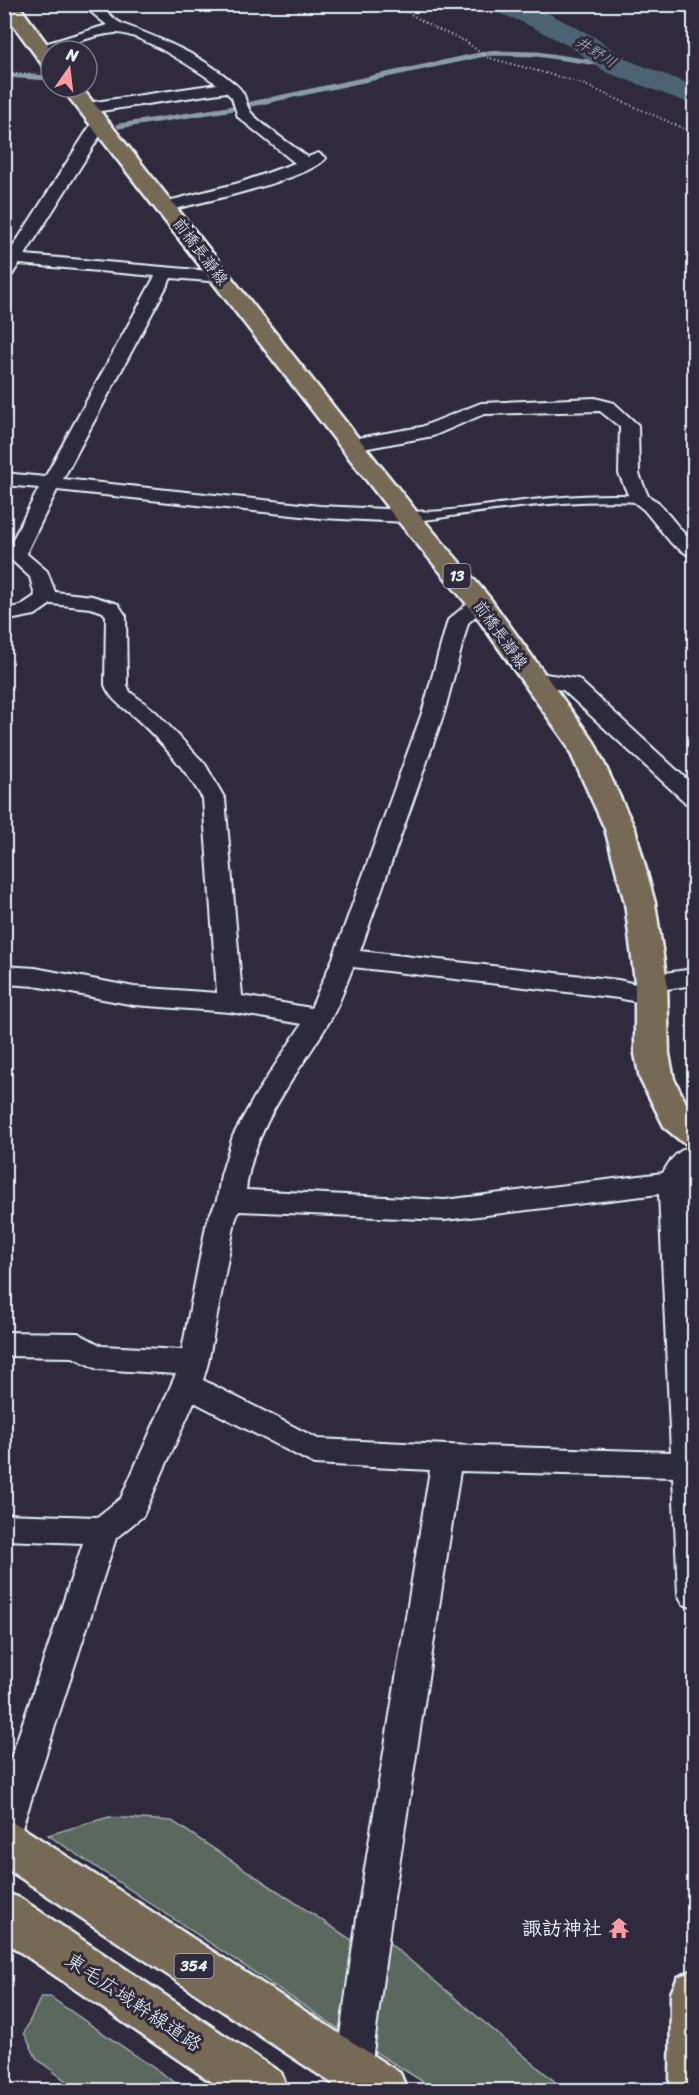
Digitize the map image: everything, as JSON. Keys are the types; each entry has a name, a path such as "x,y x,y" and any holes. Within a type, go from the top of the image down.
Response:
{"main road":[{"path":"8,4 39,46"},
{"name":"前橋長瀞線","path":"81,99 407,516 480,603 533,679 561,712 580,742 620,829 640,903 651,989 652,1054 657,1079 677,1119 694,1133"},
{"name":"354","path":"4,1841 362,2084"},
{"name":"東毛広域幹線道路","path":"4,1914 264,2091"},
{"path":"694,1993 694,2091"}],"street":[{"path":"88,4 118,27 133,31 213,73 237,93 243,114 313,162 262,181 166,206"},
{"path":"88,39 118,27"},
{"path":"4,274 9,258 94,116 230,87"},
{"path":"9,258 221,277"},
{"path":"46,597 40,575 17,556 51,484 166,272"},
{"path":"352,445 426,432 481,409 532,409 595,404 607,407 629,425 629,474 640,499 651,506 679,540 694,550"},
{"path":"4,479 320,512 407,516"},
{"path":"4,615 22,614 33,609 46,597 92,602 111,608 116,616 117,685 120,694 147,716 197,769 214,799 230,1003"},
{"path":"4,1831 103,1530 132,1507 191,1374 221,1221 231,1200 234,1175 246,1136 264,1103 319,1018 345,958 433,713 458,620 480,603"},
{"path":"533,679 570,684 694,798"},
{"path":"345,958 618,989 651,989 694,977"},
{"path":"4,975 35,977 134,996 230,1003 319,1018"},
{"path":"694,1155 680,1166 672,1182 691,1465 694,1594"},
{"path":"231,1200 446,1210 672,1182"},
{"path":"4,1344 78,1345 97,1357 191,1374 314,1451 447,1458 691,1465"},
{"path":"362,2084 375,1911 447,1458"},
{"path":"4,1527 103,1530"}],"lane":[{"path":"407,516 429,517 526,502 640,499"}],"path":[{"path":"394,4 432,27 465,41 486,57 578,82 694,133"}],"green space":[{"path":"109,1817 172,1821 359,1945 388,1942 565,2090 436,2090 342,2031 48,1835"},
{"path":"41,1997 50,1997 186,2090 78,2090 37,2059 24,2033"}],"waterway":[{"name":"井野川","path":"500,4 530,15 581,41 617,66 694,96"},
{"path":"119,126 228,109 489,53 537,54 617,66"},
{"path":"4,75 39,77"}],"place":[{"name":"諏訪神社","path":"619,1928"}]}
